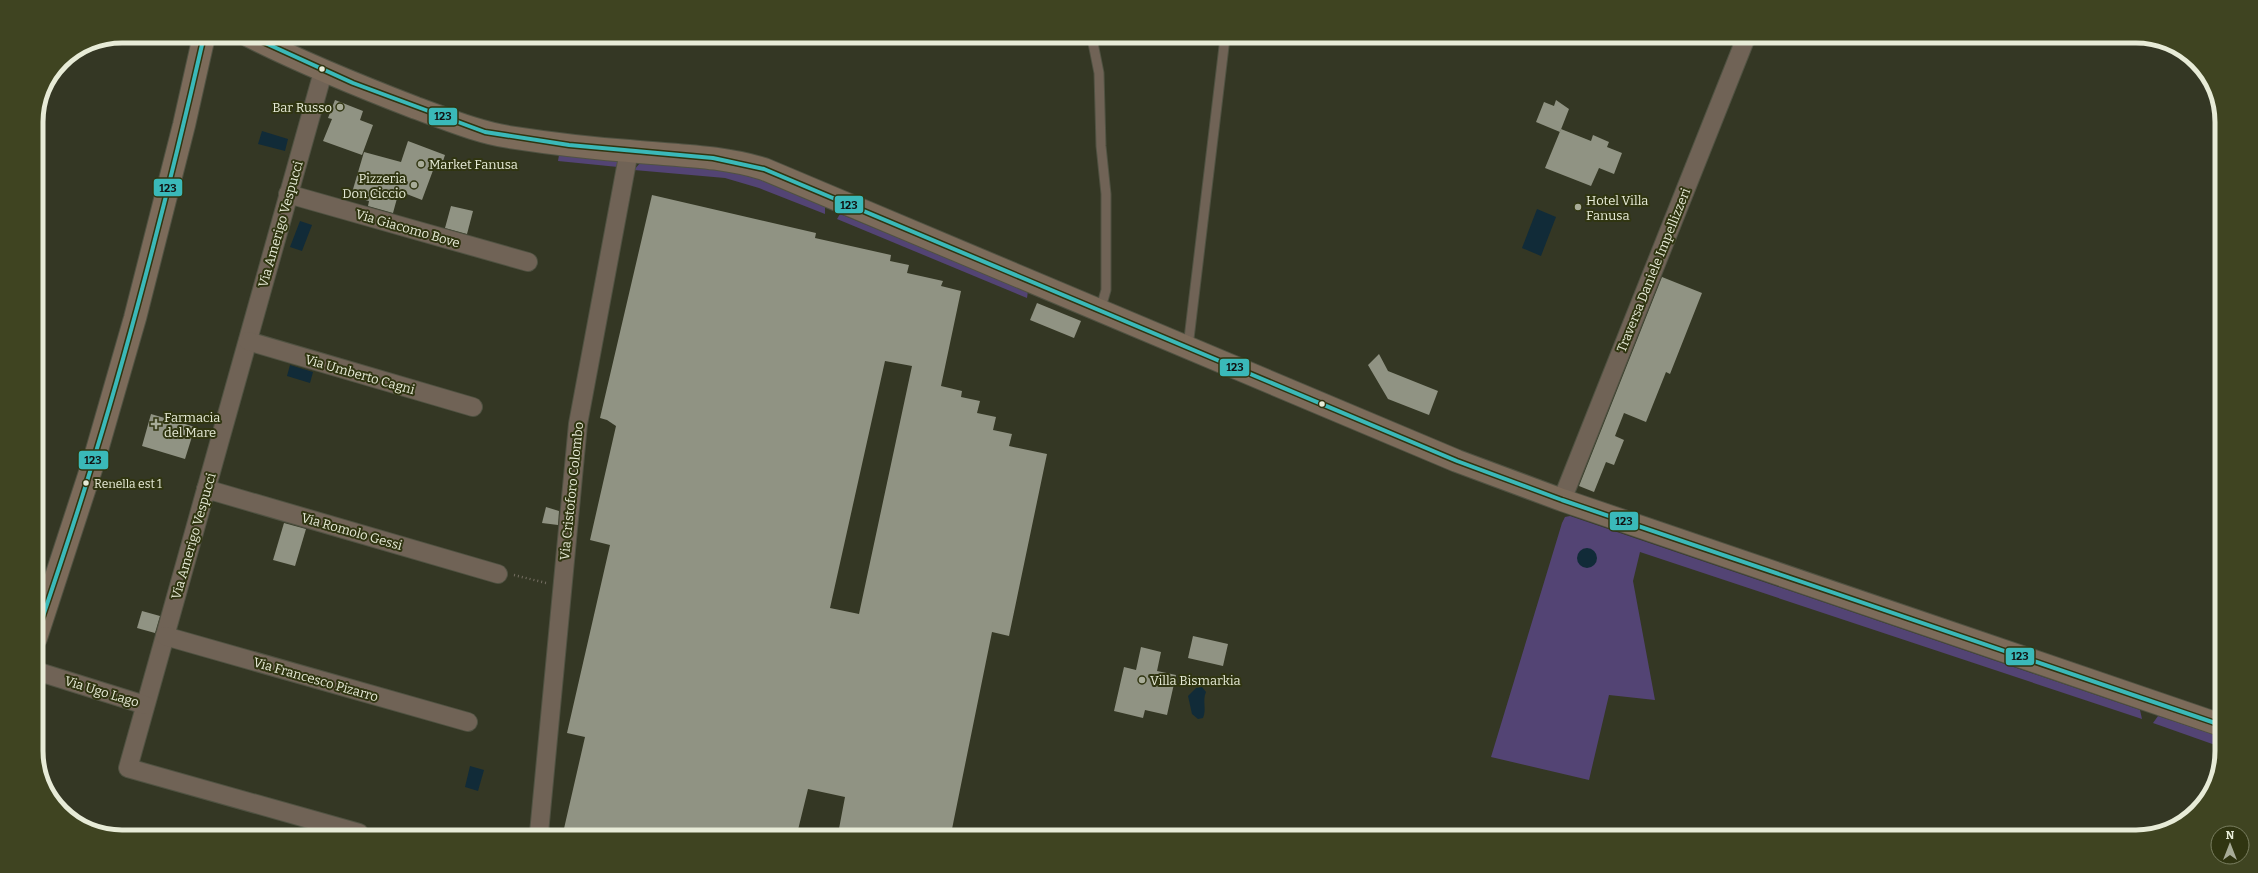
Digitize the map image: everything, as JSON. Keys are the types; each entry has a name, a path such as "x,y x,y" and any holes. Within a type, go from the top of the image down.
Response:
{"street":[{"path":"43,616 90,472 135,318 184,125 202,43"},
{"path":"263,43 323,72 475,129 507,137 629,151 736,160 764,169 843,201 1100,312 1457,461 1562,500 2215,723"},
{"name":"Traversa Daniele Impellizzeri","path":"1562,500 1744,43"},
{"name":"Via Amerigo Vespucci","path":"323,72 128,768 348,830"},
{"name":"Via Cristoforo Colombo","path":"539,830 561,587 582,398 629,151"},
{"name":"Via Giacomo Bove","path":"288,194 528,262"},
{"name":"Via Umberto Cagni","path":"248,341 473,407"},
{"name":"Via Romolo Gessi","path":"206,489 498,574"},
{"name":"Via Francesco Pizarro","path":"165,636 468,722"},
{"name":"Via Ugo Lago","path":"43,673 145,705"}],"lane":[{"path":"1093,43 1098,73 1101,146 1106,194 1106,290 1100,312"},
{"path":"1188,348 1224,43"}],"path":[{"path":"498,574 504,573 561,587"}],"shaded area":[{"path":"559,155 617,161 618,167 558,161"},
{"path":"640,163 729,171 761,180 825,207 825,214 759,188 725,178 634,170"},
{"path":"840,214 1028,291 1027,298 837,219"},
{"path":"1570,516 2140,710 2142,719 1640,552 1633,581 1655,700 1609,695 1589,780 1491,757 1562,523 1565,517"},
{"path":"2158,716 2215,735 2215,745 2153,723"}],"water":[{"path":"262,131 288,139 285,151 258,144"},
{"path":"1537,209 1556,217 1541,256 1522,248"},
{"path":"300,221 312,225 302,251 290,247"},
{"path":"290,365 313,372 310,383 287,376"},
{"path":"1587,548 1594,551 1597,558 1594,565 1587,568 1580,565 1577,558 1580,551"},
{"path":"1202,687 1206,692 1204,699 1205,711 1203,718 1198,719 1192,714 1188,696 1196,688"},
{"path":"470,766 484,770 478,791 465,787"}],"building":[{"path":"335,100 363,111 360,120 373,125 362,155 323,141 332,119 328,118"},
{"path":"1556,100 1569,109 1560,132 1536,122 1544,102 1554,106"},
{"path":"1561,129 1591,141 1593,135 1609,142 1607,147 1622,153 1614,174 1599,168 1591,186 1545,168"},
{"path":"408,141 445,155 441,167 435,165 422,200 399,191 393,213 368,206 369,201 351,196 364,152 401,162"},
{"path":"652,195 816,233 815,238 891,255 890,261 909,265 907,273 943,281 941,286 961,291 941,386 962,391 961,397 980,401 977,413 996,417 993,430 1012,434 1009,446 1047,454 1009,636 992,632 952,830 839,830 845,797 808,789 798,830 564,830 585,737 567,733 610,545 590,540 616,426 607,420 600,418","holes":["885,361 912,366 859,614 830,608"]},
{"path":"451,206 473,211 467,234 445,228"},
{"path":"1662,277 1702,293 1670,374 1666,372 1646,422 1624,413 1615,436 1624,440 1614,465 1606,462 1594,492 1579,486"},
{"path":"1037,303 1081,321 1074,338 1030,320"},
{"path":"1379,354 1388,371 1438,391 1429,415 1388,399 1368,365"},
{"path":"151,414 195,427 185,459 142,446"},
{"path":"546,507 559,511 558,525 542,523"},
{"path":"284,523 306,529 295,566 273,560"},
{"path":"142,611 160,616 155,633 137,628"},
{"path":"1193,636 1228,644 1223,666 1188,658"},
{"path":"1141,647 1161,652 1157,671 1176,675 1167,715 1145,710 1143,718 1114,711 1124,667 1136,670"}],"transit line":[{"name":"123","path":"43,616 81,501 140,299 167,194 202,43"},
{"name":"123","path":"265,43 353,83 485,132 569,145 713,158 764,169 1457,461 1562,500 2215,723"}],"place":[{"name":"Bar Russo","path":"340,107"},
{"name":"Market Fanusa","path":"421,164"},
{"name":"Pizzeria Don Ciccio","path":"414,185"},
{"name":"Hotel Villa Fanusa","path":"1578,207"},
{"name":"Farmacia del Mare","path":"156,424"},
{"name":"Renella est 1","path":"86,483"},
{"name":"Villa Bismarkia","path":"1142,680"}]}
